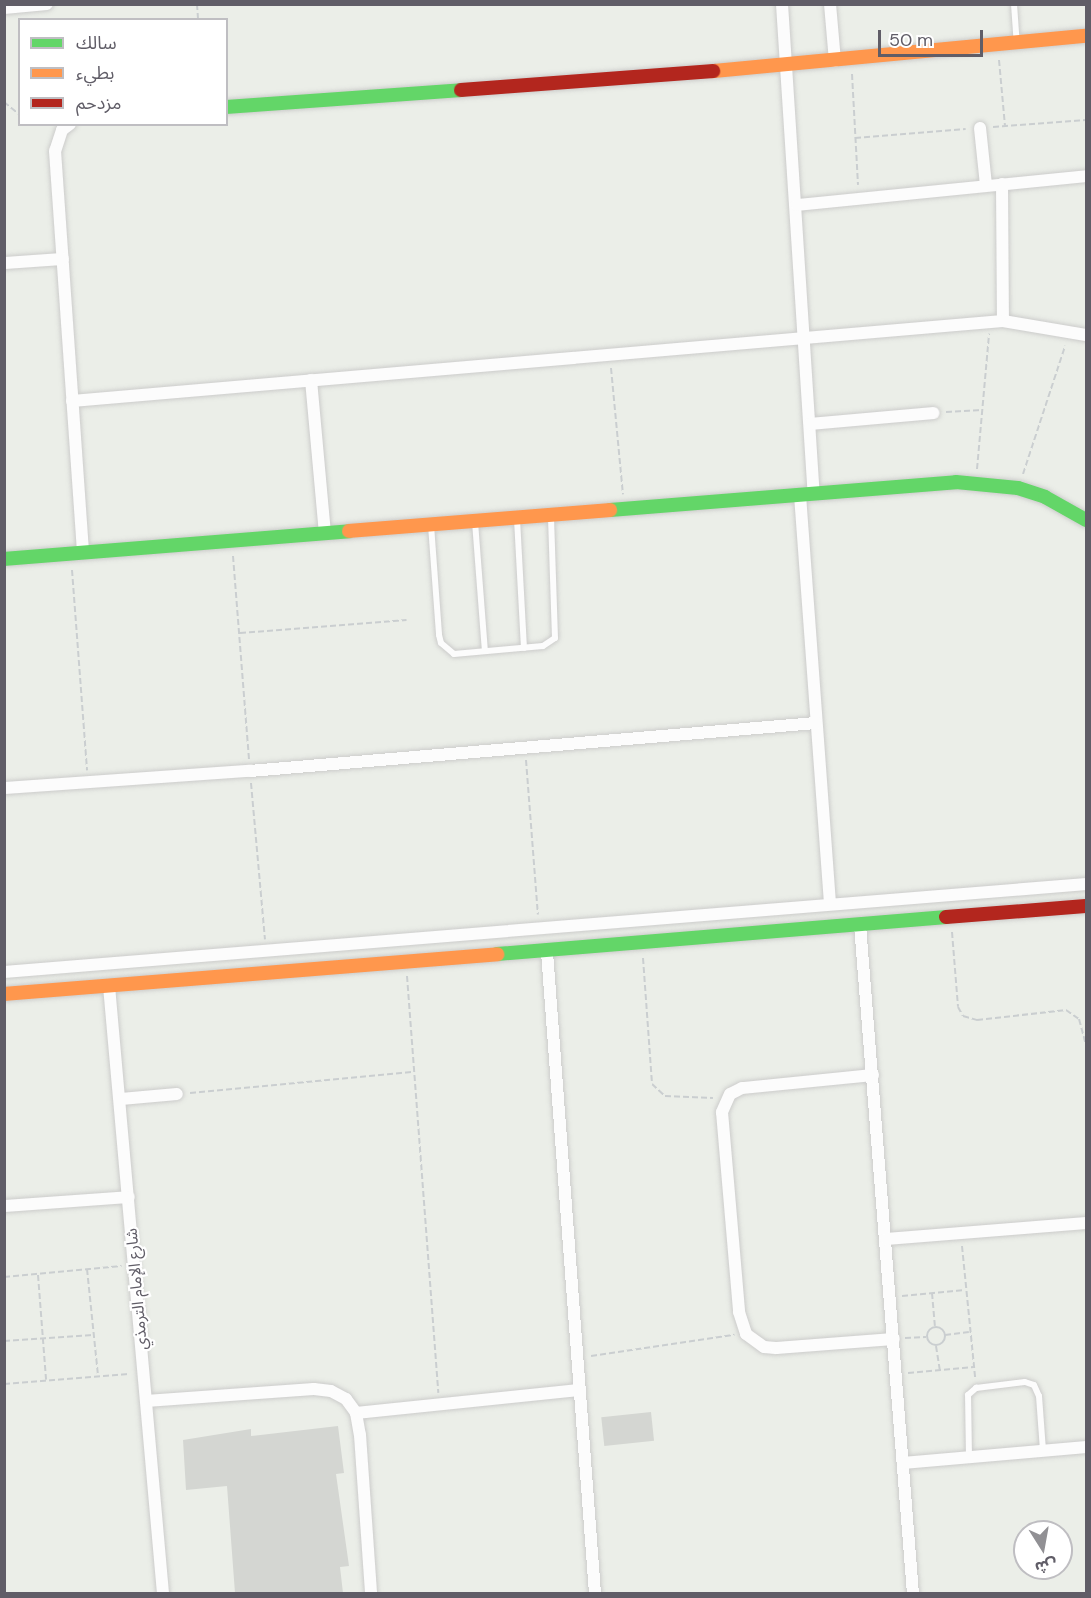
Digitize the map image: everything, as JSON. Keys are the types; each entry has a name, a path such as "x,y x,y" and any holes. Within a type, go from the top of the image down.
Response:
{"street":[{"path":"4,8 46,4"},
{"path":"782,4 806,338 810,424 807,494 816,723 830,904"},
{"path":"830,4 835,61"},
{"path":"228,107 788,66 1086,36"},
{"path":"67,126 62,130 55,151 72,401 77,553"},
{"path":"980,128 986,185"},
{"path":"797,205 1086,176"},
{"path":"997,322 1002,184"},
{"path":"4,263 63,259"},
{"path":"72,401 997,322 1086,335"},
{"path":"311,380 325,533"},
{"path":"810,424 934,413"},
{"path":"4,559 976,482 1018,488 1045,497 1086,520"},
{"path":"4,788 250,771 816,723"},
{"path":"4,972 1086,884"},
{"path":"920,897 921,920"},
{"path":"4,994 547,952 1086,906"},
{"path":"752,911 753,934"},
{"path":"613,923 615,946"},
{"path":"860,925 913,1593"},
{"path":"458,936 459,959"},
{"path":"547,952 595,1593"},
{"path":"175,959 176,981"},
{"path":"46,968 48,990"},
{"name":"شارع الإمام الترمذي","path":"109,986 121,1099 163,1593"},
{"path":"873,1075 742,1088 725,1099 722,1112 736,1289 740,1323 746,1334 765,1347 894,1339"},
{"path":"121,1099 177,1094"},
{"path":"4,1206 129,1197"},
{"path":"886,1239 1086,1223"},
{"path":"146,1401 314,1389 332,1391 346,1399 357,1413 372,1593"},
{"path":"357,1413 579,1390"},
{"path":"903,1462 1086,1447"}],"lane":[{"path":"1014,4 1017,43"},
{"path":"431,525 441,643 454,654 524,648 550,643 558,631 551,515"},
{"path":"517,518 524,648"},
{"path":"475,521 484,651"},
{"path":"969,1457 966,1400 976,1388 1025,1382 1034,1385 1039,1396 1043,1451"}],"path":[{"path":"998,45 1005,126"},
{"path":"851,59 859,199"},
{"path":"4,102 18,114"},
{"path":"976,482 982,410 997,322"},
{"path":"1018,488 1070,332"},
{"path":"610,356 624,509"},
{"path":"934,413 982,410"},
{"path":"232,541 266,951"},
{"path":"77,553 88,782"},
{"path":"240,633 406,620"},
{"path":"525,748 539,929"},
{"path":"951,918 958,1007 963,1016 977,1020 1066,1010 1079,1019 1086,1046"},
{"path":"642,944 652,1084 665,1096 725,1099"},
{"path":"406,963 439,1404"},
{"path":"177,1094 414,1072"},
{"path":"961,1234 976,1388"},
{"path":"4,1277 135,1264"},
{"path":"87,1269 98,1376"},
{"path":"38,1274 46,1380"},
{"path":"890,1296 966,1290"},
{"path":"932,1293 935,1327 945,1335 970,1332"},
{"path":"894,1339 926,1337 935,1327"},
{"path":"576,1358 746,1334"},
{"path":"4,1341 93,1335"},
{"path":"936,1346 943,1342 945,1335"},
{"path":"926,1337 929,1343 936,1346"},
{"path":"936,1346 939,1370"},
{"path":"896,1374 974,1367"},
{"path":"4,1384 144,1372"}],"building":[{"path":"651,1412 654,1441 604,1446 601,1417"},
{"path":"338,1426 344,1473 336,1474 349,1566 340,1567 343,1593 235,1593 227,1486 186,1490 183,1440 251,1429 251,1436"}],"traffic: fast":[{"path":"228,107 461,90"},
{"path":"610,510 956,482 1018,488 1045,497 1086,520"},
{"path":"4,559 349,531"},
{"path":"497,954 946,917"}],"traffic: slow":[{"path":"713,71 1086,36"},
{"path":"349,531 610,510"},
{"path":"4,994 497,954"}],"traffic: jam":[{"path":"461,90 713,71"},
{"path":"946,917 1086,906"}]}
